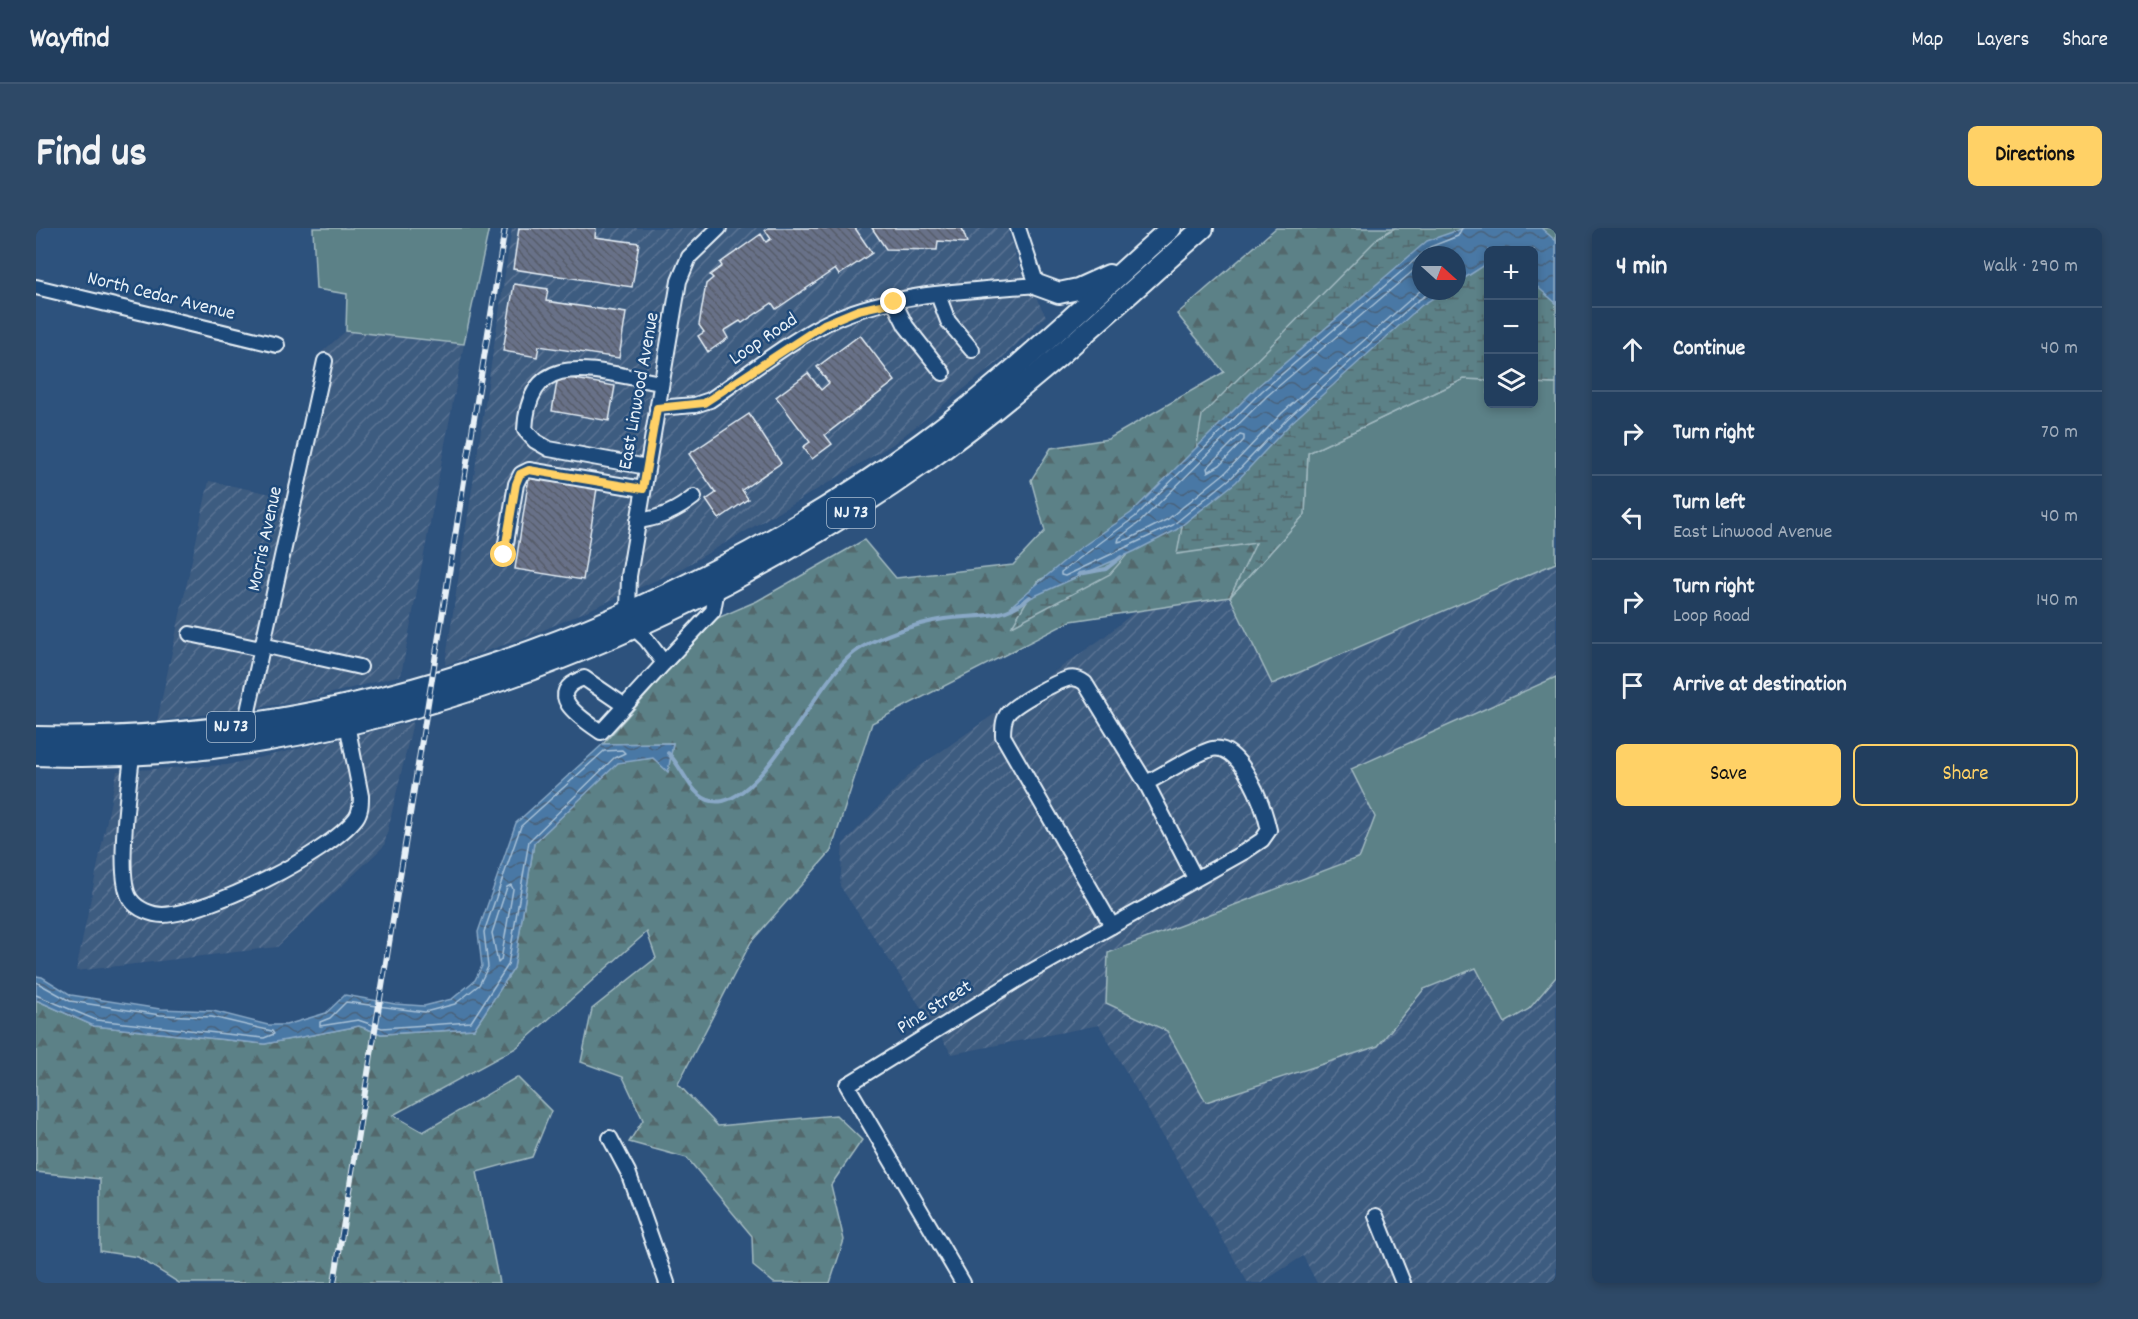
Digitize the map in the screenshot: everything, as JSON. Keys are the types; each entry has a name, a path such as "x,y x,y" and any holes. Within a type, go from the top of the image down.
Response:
{"highway":[{"name":"NJ 73","path":"36,755 132,756 256,742 347,724 439,699 522,672 631,619 686,584 768,541 885,469 994,385 1171,228"},
{"name":"NJ 73","path":"36,737 162,735 245,725 341,707 425,685 717,589 834,523 928,460 1038,373 1203,228"},
{"path":"1037,285 1059,293 1078,289 1104,278 1142,254"}],"street":[{"name":"East Linwood Avenue","path":"631,619 628,584 681,272 695,250 719,228"},
{"path":"1018,228 1037,285"},
{"name":"Loop Road","path":"657,408 704,403 824,324 858,310 938,295 1037,285"},
{"name":"North Cedar Avenue","path":"36,286 277,345"},
{"path":"938,295 948,321 972,350"},
{"path":"894,302 906,326 943,373"},
{"name":"Morris Avenue","path":"245,725 325,361"},
{"path":"647,467 549,449 535,441 525,430 525,409 534,386 552,372 574,369 661,383"},
{"path":"504,555 516,484 520,474 529,470 643,489"},
{"path":"638,521 658,518 676,511 694,497"},
{"path":"625,706 713,610 717,589"},
{"path":"631,619 663,663"},
{"path":"190,634 360,667"},
{"path":"1112,926 1003,736 1002,724 1008,713 1023,702 1068,679 1078,678 1086,683 1146,783 1195,878"},
{"path":"132,756 123,860 124,882 130,900 144,911 161,915 193,909 252,886 342,833 358,815 361,807 361,796 347,724"},
{"name":"Pine Street","path":"963,1283 847,1085 1030,972 1244,852 1262,840 1269,830 1265,813 1241,763 1225,749 1212,749 1146,783"},
{"path":"610,1138 628,1172 667,1283"},
{"path":"1376,1216 1403,1283"}],"shaded area":[{"path":"512,228 1007,228 1020,269 1046,316 996,364 893,444 796,502 677,571 530,636 445,665"},
{"path":"346,331 464,344 401,675 298,702 157,721 209,481 285,497 322,352"},
{"path":"1556,372 1556,1283 1317,1283 1303,1256 1261,1283 1248,1283 1099,1025 952,1054 840,886 843,844 913,771 1104,637 1202,556 1292,457 1484,379 1484,408 1538,408 1538,373"},
{"path":"413,722 384,846 277,947 76,971 117,771 227,765"}],"green space":[{"path":"313,228 489,228 464,344 346,331 347,294 316,289"},
{"path":"1276,228 1395,228 1379,237 1194,463 1012,625 1190,482 1257,543 1230,597 1071,621 872,723 831,851 751,942 678,1084 718,1126 836,1115 862,1140 831,1185 844,1240 830,1283 774,1283 753,1266 752,1236 687,1158 629,1142 643,1120 623,1077 581,1062 592,1009 656,958 647,932 516,1048 393,1115 423,1132 517,1077 551,1111 532,1157 477,1172 499,1283 179,1283 138,1257 100,1251 100,1179 36,1172 36,1000 94,1026 265,1044 359,1026 381,1034 474,1029 514,968 534,843 618,762 653,758 668,771 673,743 603,744 713,620 757,601 864,540 896,578 1013,565 1045,531 1031,480 1051,448 1108,439 1224,372 1177,314"},
{"path":"1395,228 1556,228 1556,384 1538,383 1538,246 1484,246 1484,380 1464,379 1308,453 1305,514 1230,597 1256,543 1177,554 1190,483 1110,574 1012,626 1039,580 1115,545 1194,463 1202,415 1379,237"},
{"path":"1464,379 1484,380 1484,408 1538,408 1538,383 1556,384 1556,563 1272,684 1230,597 1305,514 1308,453"},
{"path":"1556,677 1556,977 1529,1009 1505,1023 1476,968 1424,989 1378,1046 1206,1102 1167,1031 1106,1003 1108,953 1360,857 1375,817 1351,769"}],"water":[{"path":"1464,228 1541,228 1556,241 1556,303 1538,287 1538,246 1484,246 1484,266 1466,277 1466,246 1421,246 1427,241"},
{"path":"1412,254 1412,300 1430,300 1291,423 1236,482 1176,530 1010,607 1076,551 1131,513 1258,386"},
{"path":"673,743 668,772 653,758 618,763 534,843 514,968 474,1029 381,1034 359,1026 265,1044 94,1026 36,1000 36,976 42,977 71,995 160,1009 213,1011 268,1025 286,1025 326,1013 345,995 395,1004 424,1006 452,999 475,980 482,966 478,932 516,823 603,744"}],"building":[{"path":"519,228 596,228 595,237 639,243 632,287 513,269"},
{"path":"768,228 855,228 872,253 839,275 835,269 776,309 772,303 742,323 740,321 724,331 728,338 708,352 698,336 704,332 699,325 706,284 713,278 710,275 722,266 720,263 761,234 766,242 771,239 765,230"},
{"path":"872,228 962,228 967,243 938,241 937,250 886,249"},
{"path":"514,284 548,289 546,301 626,313 619,358 539,346 537,357 503,351"},
{"path":"860,335 895,381 825,435 832,444 812,459 803,447 810,442 776,397 808,373 821,390 829,383 817,367"},
{"path":"558,376 615,386 609,421 552,411"},
{"path":"749,414 781,463 742,490 748,499 719,519 706,500 716,493 689,454"},
{"path":"529,477 597,488 583,580 515,569"}],"waterway":[{"path":"1079,574 1106,569 1121,557"},
{"path":"668,753 697,793 713,801 723,801 740,793 757,778 790,737 836,671 860,649 882,637 921,624 1009,610 1030,597"}],"railway":[{"path":"334,1283 505,228"}],"route":[{"path":"504,555 516,484 520,474 529,470 643,489 657,408 704,403 824,324 858,310 894,302"}]}
